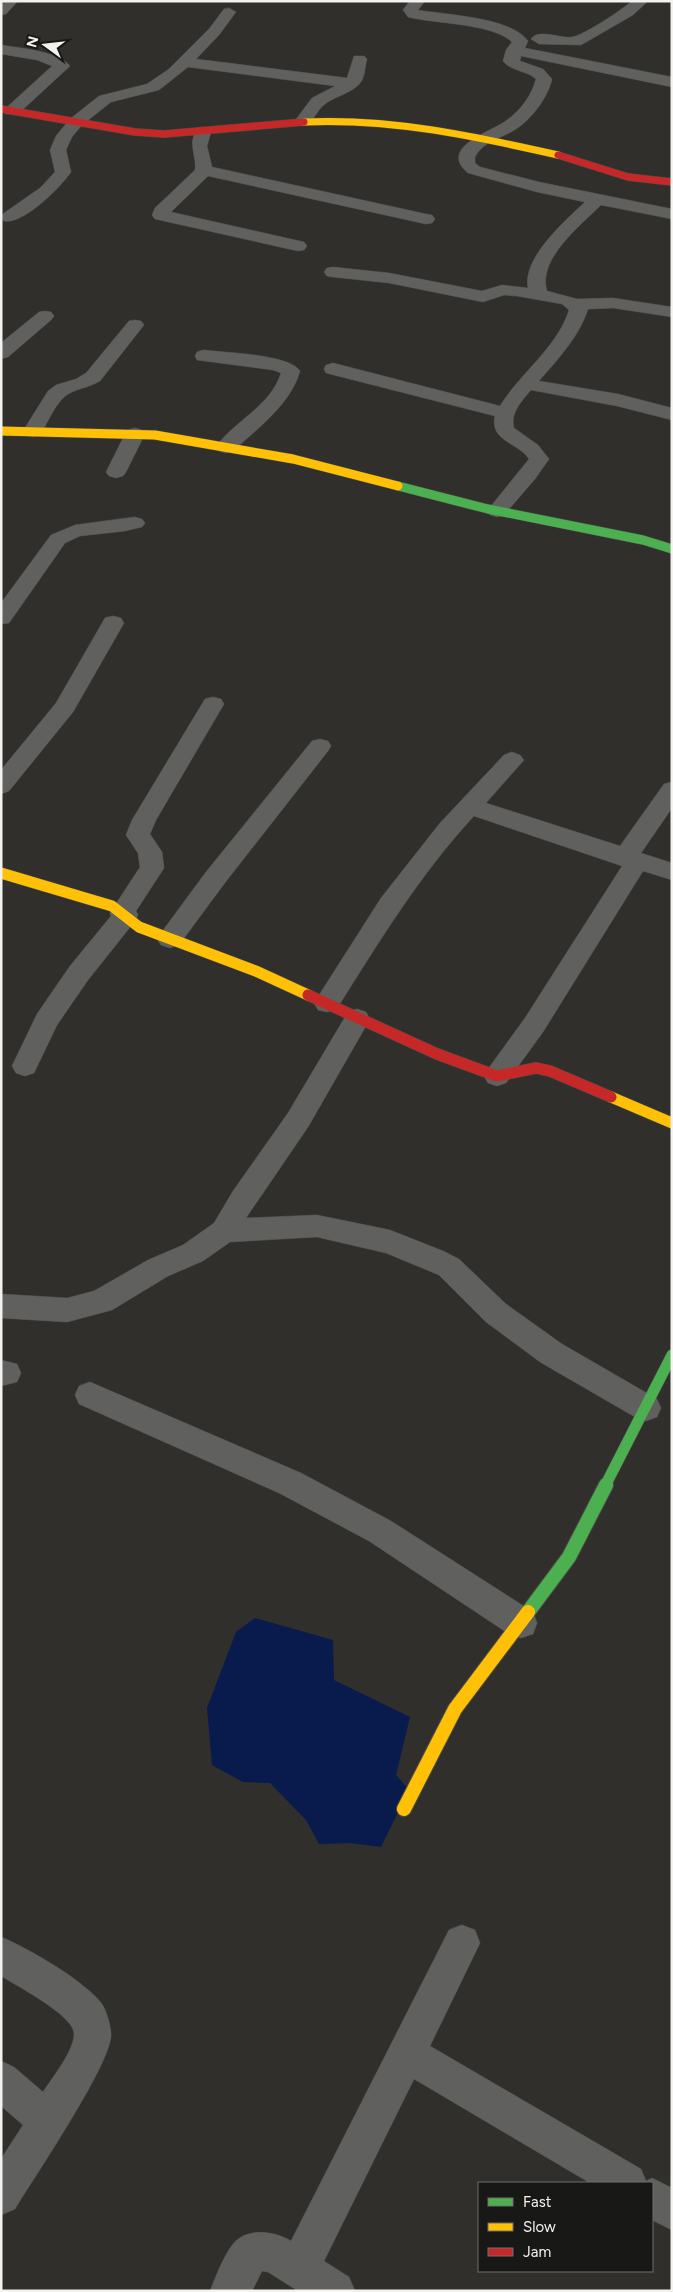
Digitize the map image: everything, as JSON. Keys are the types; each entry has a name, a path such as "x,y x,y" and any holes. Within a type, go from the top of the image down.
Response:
{"street":[{"path":"1,11 11,1"},
{"path":"418,1 410,10 412,14 490,26 513,33 516,44 511,61 513,64 542,74 544,79 544,84 537,96 512,125 481,139 466,159 467,164 474,170 537,187 672,214"},
{"path":"516,44 576,42 628,12 641,1"},
{"path":"10,217 60,178 63,172 58,150 60,143 76,122 105,100 153,87 174,72 214,32 229,12"},
{"path":"516,44 672,82"},
{"path":"1,49 39,57 62,66 7,110"},
{"path":"302,122 318,101 351,83 354,79 359,59"},
{"path":"185,62 351,83"},
{"path":"7,110 145,133 203,132 302,122 348,122 438,131 564,156 616,175 649,184 670,180"},
{"path":"203,132 200,146 204,163 203,170 198,178 161,212 161,215 298,246"},
{"path":"203,170 426,219"},
{"path":"624,204 649,184"},
{"path":"540,295 536,277 547,254 597,199"},
{"path":"333,272 388,278 483,297 502,290 567,300 576,304 613,303 672,312"},
{"path":"497,511 539,459 537,452 506,431 503,424 506,413 526,384 563,342 578,314 579,308 576,304"},
{"path":"1,353 45,316"},
{"path":"33,431 55,395 63,389 93,377 135,324"},
{"path":"204,356 277,365 291,371 291,377 263,412 226,447"},
{"path":"333,369 506,413"},
{"path":"526,384 618,400 672,414"},
{"path":"1,431 135,434 226,447 292,459 497,511 643,540 672,549"},
{"path":"116,472 135,434"},
{"path":"1,618 58,539 66,533 76,530 122,527 135,524"},
{"path":"1,786 64,707 113,623"},
{"path":"25,1066 46,1021 78,973 124,914 152,868 150,852 138,835 144,820 213,704"},
{"path":"170,939 215,878 320,746"},
{"path":"327,1003 390,904 448,829 512,760"},
{"path":"497,1076 534,1025 672,790"},
{"path":"470,806 672,872"},
{"path":"1,873 112,906 139,927 258,972 327,1003 357,1019 391,1032 438,1054 497,1076 536,1068 550,1071 672,1123"},
{"path":"1,1306 67,1310 102,1302 158,1268 193,1253 224,1232 243,1199 298,1120 357,1019"},
{"path":"224,1232 317,1226 390,1242 433,1259 456,1274 496,1313 550,1353 646,1408"},
{"path":"404,1810 455,1709 569,1558 672,1355"},
{"path":"90,1395 290,1483 380,1532 521,1623"},
{"path":"299,2268 462,1943"},
{"path":"1,1955 70,1998 89,2018 93,2035 84,2062 1,2195"},
{"path":"407,2054 625,2182"},
{"path":"1,2080 47,2121"},
{"path":"653,2199 672,2210"},
{"path":"230,2291 248,2257 260,2251 274,2253 335,2291"}],"water":[{"path":"255,1618 333,1640 334,1680 410,1717 396,1775 409,1790 381,1847 350,1843 319,1844 306,1820 270,1783 243,1782 212,1765 207,1708 236,1632"}],"traffic: fast":[{"path":"398,486 488,509 643,540 672,549"},
{"path":"528,1612 569,1557 672,1355"}],"traffic: slow":[{"path":"304,122 367,122 432,129 558,155"},
{"path":"1,431 155,435 293,459 398,486"},
{"path":"1,873 112,906 139,927 258,972 308,995"},
{"path":"611,1097 672,1123"},
{"path":"404,1809 455,1709 528,1612"}],"traffic: jam":[{"path":"1,109 135,132 164,134 304,122"},
{"path":"558,155 628,177 657,182 672,182"},
{"path":"308,995 437,1054 497,1076 536,1068 550,1071 611,1097"}]}
